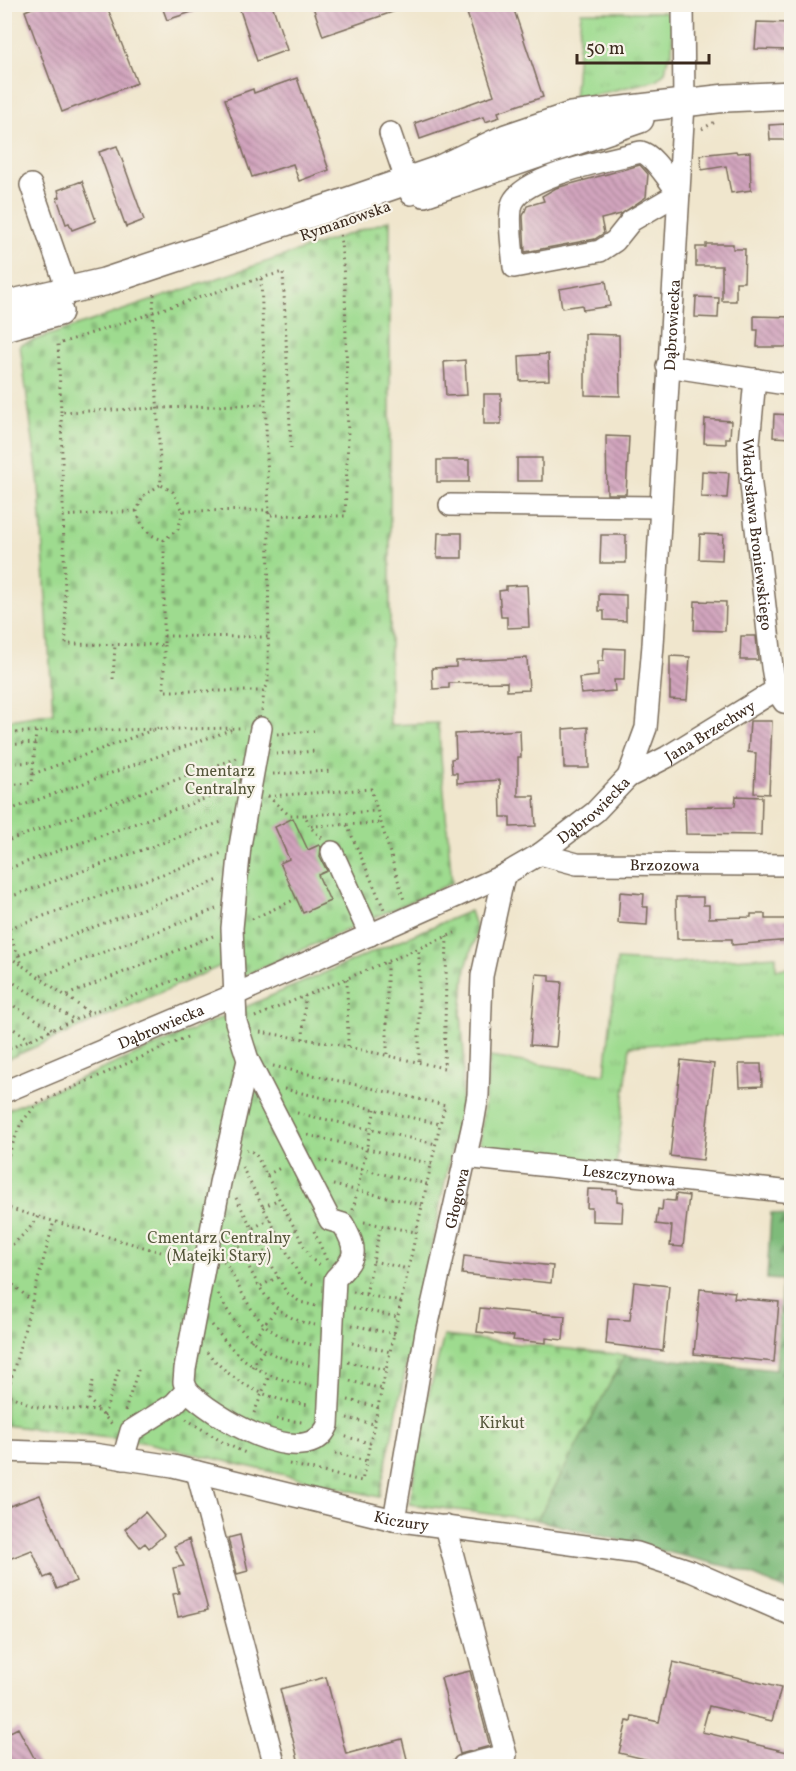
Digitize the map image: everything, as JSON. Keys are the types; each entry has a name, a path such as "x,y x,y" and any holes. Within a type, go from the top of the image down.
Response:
{"main road":[{"name":"Rymanowska","path":"4,327 173,277 410,189 438,171 506,138 571,116 746,96 792,95"},
{"name":"Rymanowska","path":"4,306 68,292 410,189"}],"street":[{"name":"Dąbrowiecka","path":"4,1092 234,995 504,875 540,854 595,812 628,777 646,728 684,104 683,4"},
{"path":"390,133 410,189"},
{"path":"641,152 652,156 661,172 679,193 631,221 615,241 600,251 514,267 513,202 525,191 552,176 641,152"},
{"path":"31,185 68,292 61,302 43,316"},
{"path":"667,366 792,385"},
{"name":"Władysława Broniewskiego","path":"755,379 749,443 750,476 786,691"},
{"path":"450,505 660,507"},
{"name":"Jana Brzechwy","path":"628,777 786,691"},
{"path":"248,1060 218,1192 184,1382 187,1390 208,1411 250,1422 298,1443 314,1440 330,1363 335,1279 351,1263 353,1257 347,1221 330,1220 259,1083 248,1060 237,1027 232,928 240,846 256,770"},
{"path":"332,852 370,935"},
{"name":"Brzozowa","path":"540,854 577,864 792,865"},
{"name":"Głogowa","path":"394,1520 426,1332 478,1095 482,976 504,875"},
{"name":"Leszczynowa","path":"465,1157 792,1192"},
{"path":"123,1459 126,1430 174,1404 187,1390"},
{"name":"Kiczury","path":"4,1451 93,1454 197,1472 394,1520 637,1553 691,1571 792,1615"},
{"path":"197,1472 274,1767"},
{"path":"445,1526 506,1755 463,1767"}],"path":[{"path":"269,516 345,516 348,438 345,288 339,232"},
{"path":"164,645 66,644 58,344 282,272 291,448"},
{"path":"256,770 264,691 268,684 269,516 261,279"},
{"path":"154,294 156,407 161,485"},
{"path":"61,412 265,404"},
{"path":"161,485 173,492 183,511 178,529 164,540"},
{"path":"161,485 143,496 137,511 144,529 164,540"},
{"path":"183,511 267,510 269,516"},
{"path":"63,516 137,511"},
{"path":"164,540 164,691 264,691"},
{"path":"164,636 268,637"},
{"path":"113,680 115,645"},
{"path":"4,734 160,727 234,728"},
{"path":"33,774 160,727"},
{"path":"234,728 256,770 289,815 377,812"},
{"path":"4,812 226,734 234,728"},
{"path":"4,785 32,783 36,731"},
{"path":"4,899 256,770 314,731"},
{"path":"4,745 35,743"},
{"path":"4,842 316,751"},
{"path":"4,764 34,762"},
{"path":"256,770 371,789 406,908"},
{"path":"4,870 256,770 331,771"},
{"path":"305,814 310,826 332,852"},
{"path":"310,826 381,823"},
{"path":"347,825 387,916"},
{"path":"6,930 240,846"},
{"path":"19,955 237,873"},
{"path":"67,995 232,928 296,899"},
{"path":"41,976 234,904"},
{"path":"4,921 23,966"},
{"path":"237,1027 455,933"},
{"path":"237,1027 348,1046 444,1068 447,936"},
{"path":"418,1062 419,948"},
{"path":"4,954 41,976 90,1013"},
{"path":"4,1051 90,1013 232,958"},
{"path":"387,961 387,1054"},
{"path":"4,977 75,1020"},
{"path":"347,978 348,1046"},
{"path":"303,1039 305,996"},
{"path":"4,1000 54,1029"},
{"path":"4,1023 31,1040"},
{"path":"4,1166 21,1123 38,1103 193,1034"},
{"path":"4,1046 10,1049"},
{"path":"218,1192 235,1197 286,1292 295,1299 370,1443 445,1105 248,1060"},
{"path":"259,1083 440,1124"},
{"path":"273,1108 436,1144"},
{"path":"375,1109 357,1190 347,1221 416,1232"},
{"path":"285,1130 432,1164"},
{"path":"249,1141 250,1150 256,1155 311,1259 318,1265 328,1265 313,1230"},
{"path":"241,1153 250,1150"},
{"path":"298,1155 427,1184"},
{"path":"276,1157 287,1177"},
{"path":"240,1163 303,1280 330,1363 379,1407"},
{"path":"311,1180 422,1205"},
{"path":"263,1207 279,1199"},
{"path":"4,1207 161,1252"},
{"path":"4,1253 29,1229 38,1216"},
{"path":"252,1228 270,1219"},
{"path":"54,1221 6,1394 36,1407 99,1411"},
{"path":"230,1227 276,1310 296,1322 330,1363 374,1424"},
{"path":"206,1256 225,1262 248,1307 264,1326 330,1363 383,1389"},
{"path":"373,1261 408,1269"},
{"path":"4,1277 32,1301"},
{"path":"261,1286 278,1278"},
{"path":"201,1283 215,1290 237,1325 251,1341 264,1350 295,1363 330,1363 387,1370"},
{"path":"189,1347 204,1350 230,1376 262,1394 288,1402 401,1302"},
{"path":"251,1341 276,1310"},
{"path":"271,1418 330,1363 398,1317"},
{"path":"194,1322 212,1325 236,1354 252,1367 269,1376 391,1352"},
{"path":"330,1363 395,1334"},
{"path":"252,1367 264,1350"},
{"path":"104,1416 120,1366"},
{"path":"93,1381 89,1400 104,1416 126,1430 139,1367"},
{"path":"250,1422 269,1376"},
{"path":"248,1410 250,1422"},
{"path":"250,1422 264,1416"},
{"path":"335,1453 366,1461"}],"green space":[{"path":"581,12 664,12 673,19 672,55 668,57 665,72 656,80 574,100"},
{"name":"Cmentarz Centralny","path":"390,220 390,725 438,723 452,883 243,976 239,958 5,1060 4,721 53,713 39,485 20,345"},
{"name":"Cmentarz Centralny (Matejki Stary)","path":"470,911 477,932 466,967 461,1013 464,1055 461,1104 379,1497 148,1443 5,1425 5,1111"},
{"path":"776,956 776,969 791,968 791,1035 630,1046 616,1166 484,1149 480,1141 490,1057 605,1074 617,960 671,963"},
{"path":"771,1213 791,1217 791,1592 741,1570 537,1520 625,1355 776,1370 782,1280 767,1279"},
{"name":"Kirkut","path":"444,1336 625,1355 537,1520 410,1504 422,1420"}],"building":[{"path":"41,4 106,4 137,83 62,112 25,11"},
{"path":"161,4 206,4 207,7 167,20"},
{"path":"238,4 272,4 287,50 257,61"},
{"path":"312,4 406,4 407,7 323,36"},
{"path":"464,4 512,4 543,97 498,112 500,117 485,122 483,117 420,139 415,123 494,95"},
{"path":"757,22 789,23 788,50 755,49"},
{"path":"297,78 329,170 299,181 293,164 252,177 225,99 253,89 254,93"},
{"path":"785,124 785,140 770,140 769,125"},
{"path":"117,146 144,220 126,227 99,152"},
{"path":"736,151 737,153 750,152 751,190 731,193 726,166 702,170 700,155"},
{"path":"640,165 648,174 646,197 621,214 601,219 604,233 595,239 525,252 523,216 527,206 544,201 542,196 556,188"},
{"path":"82,181 96,221 72,230 69,223 66,224 57,198 60,197 58,190"},
{"path":"706,244 733,244 733,249 745,249 744,282 736,282 736,301 722,301 722,266 696,266 696,247 706,247"},
{"path":"606,281 610,306 583,310 582,305 562,308 559,289"},
{"path":"696,297 719,298 718,318 695,317"},
{"path":"754,316 792,317 790,347 757,347 758,330 754,330"},
{"path":"585,334 619,335 620,396 585,395"},
{"path":"548,354 549,380 520,381 519,356"},
{"path":"465,360 467,395 446,396 444,362"},
{"path":"484,394 501,394 501,424 484,424"},
{"path":"774,414 792,415 792,438 773,437"},
{"path":"705,419 731,421 730,438 726,438 726,444 704,443"},
{"path":"606,436 629,437 626,494 607,494"},
{"path":"517,458 542,458 542,481 517,481"},
{"path":"437,460 469,460 469,482 437,482"},
{"path":"702,471 729,473 727,498 701,497"},
{"path":"438,533 462,533 462,558 437,558"},
{"path":"700,534 723,535 722,560 699,559"},
{"path":"601,535 626,535 626,563 600,563"},
{"path":"527,585 529,627 507,628 507,617 501,617 499,591 506,590 506,586"},
{"path":"599,594 626,595 626,621 604,620 604,611 599,611"},
{"path":"695,601 726,602 725,631 694,630"},
{"path":"741,636 756,636 758,660 740,660"},
{"path":"604,648 625,649 624,680 614,680 615,691 581,694 579,678 598,676 598,661 603,661"},
{"path":"670,656 690,657 687,700 670,699"},
{"path":"527,658 529,690 507,691 507,682 449,683 449,688 433,689 432,668 456,667 456,661"},
{"path":"750,721 772,721 769,794 754,793 756,753 748,752"},
{"path":"588,727 589,768 564,768 563,729"},
{"path":"520,730 521,757 518,757 518,796 534,796 536,826 510,827 510,817 501,817 500,780 457,783 457,773 452,773 451,759 456,758 455,734"},
{"path":"736,796 762,797 761,835 686,834 685,807 735,806"},
{"path":"293,818 308,850 319,845 321,847 320,857 327,871 318,875 330,901 303,913 280,863 289,859 275,827"},
{"path":"620,892 644,894 643,907 648,907 647,925 618,923"},
{"path":"676,897 703,897 703,905 709,905 709,918 751,917 751,914 765,914 765,919 792,919 792,940 732,945 732,939 677,939"},
{"path":"536,974 550,975 550,981 562,982 556,1047 530,1045"},
{"path":"681,1060 714,1064 703,1160 670,1156"},
{"path":"739,1064 761,1064 762,1086 740,1087"},
{"path":"588,1189 617,1190 617,1201 623,1202 622,1222 592,1221 592,1208 587,1208"},
{"path":"676,1194 689,1196 683,1247 670,1246 672,1226 656,1224 658,1209 662,1210 663,1200 675,1201"},
{"path":"464,1256 553,1266 551,1283 462,1274"},
{"path":"634,1282 669,1286 663,1351 606,1344 608,1319 630,1320"},
{"path":"700,1289 735,1292 734,1298 779,1302 774,1362 694,1354"},
{"path":"480,1308 565,1316 563,1340 546,1338 546,1343 513,1340 514,1336 477,1332"},
{"path":"40,1495 76,1581 57,1589 51,1575 44,1578 32,1550 4,1561 4,1508"},
{"path":"145,1512 164,1535 149,1548 145,1543 140,1547 125,1529"},
{"path":"240,1535 248,1571 237,1574 228,1538"},
{"path":"189,1539 208,1610 178,1617 173,1594 179,1593 173,1568 184,1566 174,1546"},
{"path":"673,1662 781,1688 772,1721 709,1706 702,1732 792,1753 792,1767 679,1767 619,1753 627,1721 631,1722 632,1716 659,1722"},
{"path":"470,1671 490,1746 460,1754 441,1678"},
{"path":"326,1677 346,1754 402,1739 409,1767 300,1767 280,1689"},
{"path":"18,1728 39,1767 8,1767 4,1760 4,1735"}]}
